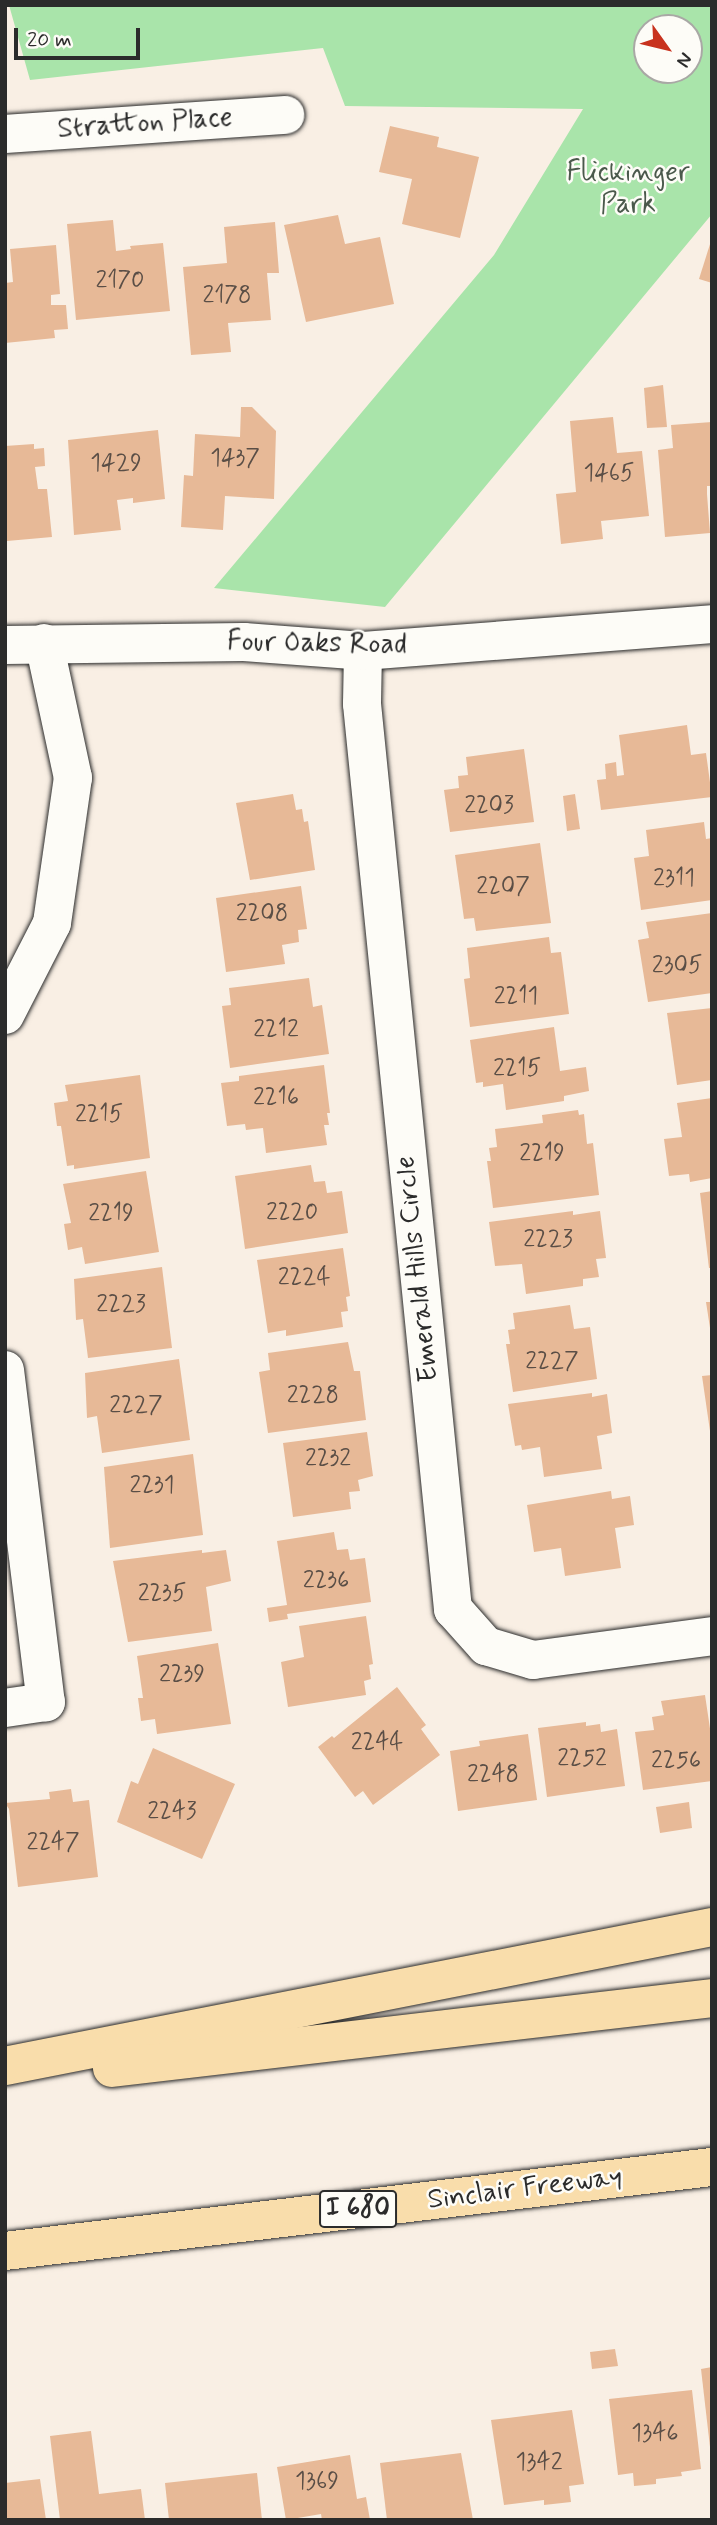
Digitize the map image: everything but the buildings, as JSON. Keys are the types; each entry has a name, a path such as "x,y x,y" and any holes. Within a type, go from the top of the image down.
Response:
{"highway":[{"path":"5,2066 712,1927"},
{"path":"5,2081 712,1998"},
{"name":"Sinclair Freeway","path":"5,2251 712,2167"}],"street":[{"name":"Stratton Place","path":"5,134 285,115"},
{"name":"Four Oaks Road","path":"5,645 244,642 363,651 712,624"},
{"path":"5,1015 52,923 73,778 44,643"},
{"name":"Emerald Hills Circle","path":"363,651 362,704 453,1609 486,1646 533,1660 712,1636"},
{"path":"5,1370 46,1702 5,1708"}],"green space":[{"name":"Flickinger Park","path":"9,5 712,5 712,214 385,607 214,588 494,255 583,109 345,106 323,48 30,80"}]}
